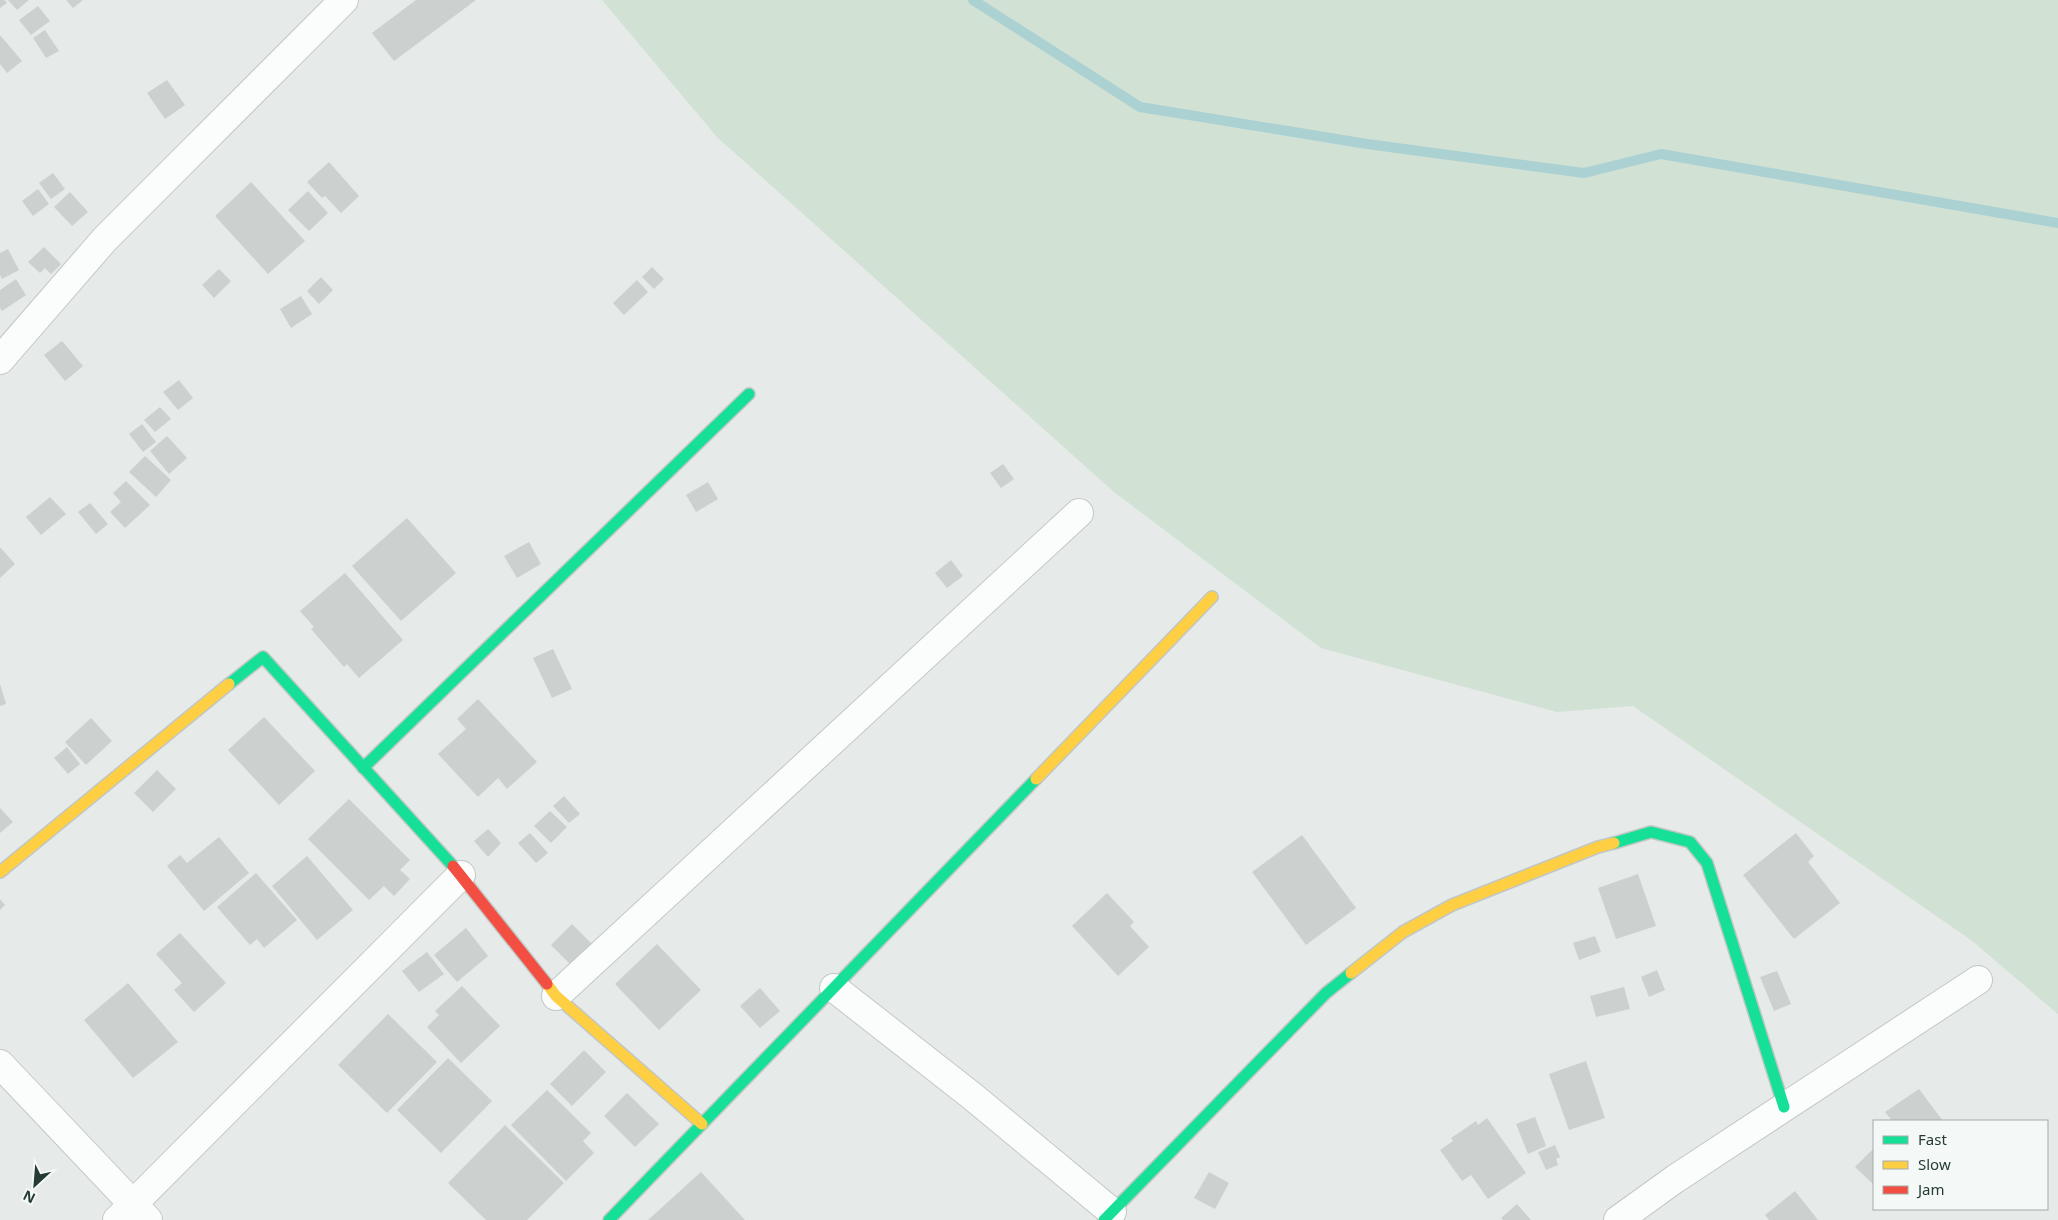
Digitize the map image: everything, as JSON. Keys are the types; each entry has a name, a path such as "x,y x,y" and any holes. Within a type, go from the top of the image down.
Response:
{"street":[{"path":"0,360 105,239 344,0"},
{"path":"363,768 749,394"},
{"path":"556,996 1079,513"},
{"path":"609,1220 1212,597"},
{"path":"0,872 263,657 461,875 556,996 702,1124"},
{"path":"834,988 972,1096 1108,1216 1326,993 1403,932 1452,905 1598,847 1651,832 1690,842 1707,862 1784,1108"},
{"path":"0,1064 133,1215 461,875"},
{"path":"1618,1220 1675,1179 1978,980"}],"green space":[{"path":"602,0 2058,0 2058,1014 1971,940 1633,706 1557,712 1321,648 1114,492 717,137"}],"building":[{"path":"0,0 4,0 7,3 0,8"},
{"path":"8,0 29,0 17,10"},
{"path":"66,0 83,0 73,8"},
{"path":"416,0 476,0 394,61 372,33"},
{"path":"38,6 50,21 31,35 19,20"},
{"path":"45,30 59,51 46,58 33,38"},
{"path":"0,35 22,61 7,73 0,64"},
{"path":"167,80 185,105 165,119 147,93"},
{"path":"329,162 359,196 341,213 325,196 322,198 307,182"},
{"path":"53,173 65,189 51,199 39,183"},
{"path":"251,182 305,241 268,274 215,216"},
{"path":"38,189 49,204 33,216 22,201"},
{"path":"308,191 328,213 309,231 288,210"},
{"path":"70,192 88,212 72,226 54,207"},
{"path":"44,247 61,264 51,274 45,268 40,273 28,262"},
{"path":"8,249 19,270 2,279 0,275 0,253"},
{"path":"652,267 664,279 654,289 642,277"},
{"path":"219,269 231,281 214,298 202,285"},
{"path":"321,277 333,290 319,304 307,291"},
{"path":"16,279 26,295 2,311 0,308 0,290"},
{"path":"637,280 648,292 624,315 613,303"},
{"path":"301,296 312,314 291,328 280,309"},
{"path":"62,341 83,366 65,381 44,355"},
{"path":"179,380 193,398 178,410 163,392"},
{"path":"160,407 171,419 155,432 144,420"},
{"path":"142,424 156,442 143,452 129,434"},
{"path":"167,436 187,458 169,474 150,451"},
{"path":"145,456 171,480 156,497 129,472"},
{"path":"1003,464 1014,479 1001,488 990,473"},
{"path":"126,481 150,505 125,528 110,512 121,502 113,493"},
{"path":"708,482 718,499 696,512 686,495"},
{"path":"50,497 66,514 41,535 26,517"},
{"path":"90,503 108,524 96,534 78,512"},
{"path":"407,518 456,573 401,621 352,566"},
{"path":"529,542 541,564 517,578 504,556"},
{"path":"0,547 15,564 0,578"},
{"path":"951,560 963,576 947,588 935,573"},
{"path":"345,573 403,640 359,678 347,664 344,667 311,629 314,627 300,611"},
{"path":"553,649 572,689 552,698 533,658"},
{"path":"0,684 6,704 0,706"},
{"path":"478,699 537,762 507,789 498,778 478,797 438,754 466,729 457,719"},
{"path":"264,717 315,771 279,805 228,750"},
{"path":"91,718 112,741 86,765 65,742"},
{"path":"67,747 80,764 68,774 54,758"},
{"path":"157,770 176,789 153,812 134,793"},
{"path":"564,796 580,814 569,823 553,806"},
{"path":"349,799 410,860 400,870 410,879 394,896 384,886 369,900 308,839"},
{"path":"0,808 13,822 0,833"},
{"path":"550,811 567,827 551,843 534,826"},
{"path":"488,829 501,843 488,857 474,841"},
{"path":"530,833 548,853 536,863 518,843"},
{"path":"1796,833 1814,856 1808,862 1840,903 1794,939 1743,875"},
{"path":"1302,835 1356,908 1306,945 1252,872"},
{"path":"219,837 249,873 204,911 167,866 180,855 187,863"},
{"path":"307,856 353,910 317,940 272,886"},
{"path":"256,873 297,920 264,948 257,939 250,945 217,907"},
{"path":"1638,874 1656,926 1616,939 1598,888"},
{"path":"1107,893 1134,922 1130,926 1149,947 1118,976 1072,926"},
{"path":"0,899 5,905 0,910"},
{"path":"572,924 594,946 573,967 551,945"},
{"path":"466,928 488,956 457,982 434,955"},
{"path":"180,933 226,983 194,1012 174,990 182,983 156,954"},
{"path":"1595,936 1601,952 1579,960 1573,943"},
{"path":"657,944 701,990 659,1030 615,984"},
{"path":"427,952 444,974 419,992 402,971"},
{"path":"1657,970 1665,990 1649,997 1641,977"},
{"path":"1777,971 1791,1004 1774,1011 1760,977"},
{"path":"128,983 178,1042 133,1078 84,1020"},
{"path":"462,986 500,1026 461,1063 427,1027 439,1015 435,1011"},
{"path":"1624,987 1630,1009 1596,1017 1590,996"},
{"path":"760,988 780,1011 760,1028 740,1006"},
{"path":"388,1014 437,1062 387,1113 338,1065"},
{"path":"584,1050 606,1072 572,1106 550,1084"},
{"path":"448,1058 492,1101 441,1153 397,1110"},
{"path":"1586,1061 1605,1118 1569,1130 1549,1074"},
{"path":"1919,1089 1942,1120 1891,1120 1885,1112"},
{"path":"547,1090 591,1133 583,1141 594,1153 566,1181 511,1125"},
{"path":"627,1093 659,1124 635,1147 604,1116"},
{"path":"1535,1117 1546,1146 1528,1154 1516,1124"},
{"path":"1487,1118 1526,1173 1488,1199 1471,1175 1462,1181 1440,1150 1453,1141 1451,1138 1476,1121 1478,1125"},
{"path":"505,1125 564,1183 527,1220 486,1220 448,1183"},
{"path":"1555,1145 1560,1157 1556,1159 1558,1165 1546,1170 1538,1152"},
{"path":"1872,1150 1873,1184 1855,1167"},
{"path":"701,1172 745,1220 648,1220"},
{"path":"1209,1172 1229,1183 1215,1209 1194,1198"},
{"path":"1795,1191 1818,1220 1769,1220 1765,1215"},
{"path":"1517,1204 1531,1220 1503,1220 1501,1218"}],"waterway":[{"path":"973,0 1140,107 1367,144 1584,173 1661,154 2058,223"}],"traffic: fast":[{"path":"363,768 749,394"},
{"path":"229,684 263,657 453,866"},
{"path":"609,1220 1036,779"},
{"path":"1614,843 1651,832 1690,842 1707,863 1784,1107"},
{"path":"1104,1220 1326,993 1351,973"}],"traffic: slow":[{"path":"1036,779 1212,597"},
{"path":"0,872 229,684"},
{"path":"1351,973 1403,932 1452,905 1598,847 1614,843"},
{"path":"547,984 556,996 702,1124"}],"traffic: jam":[{"path":"453,866 547,984"}]}
